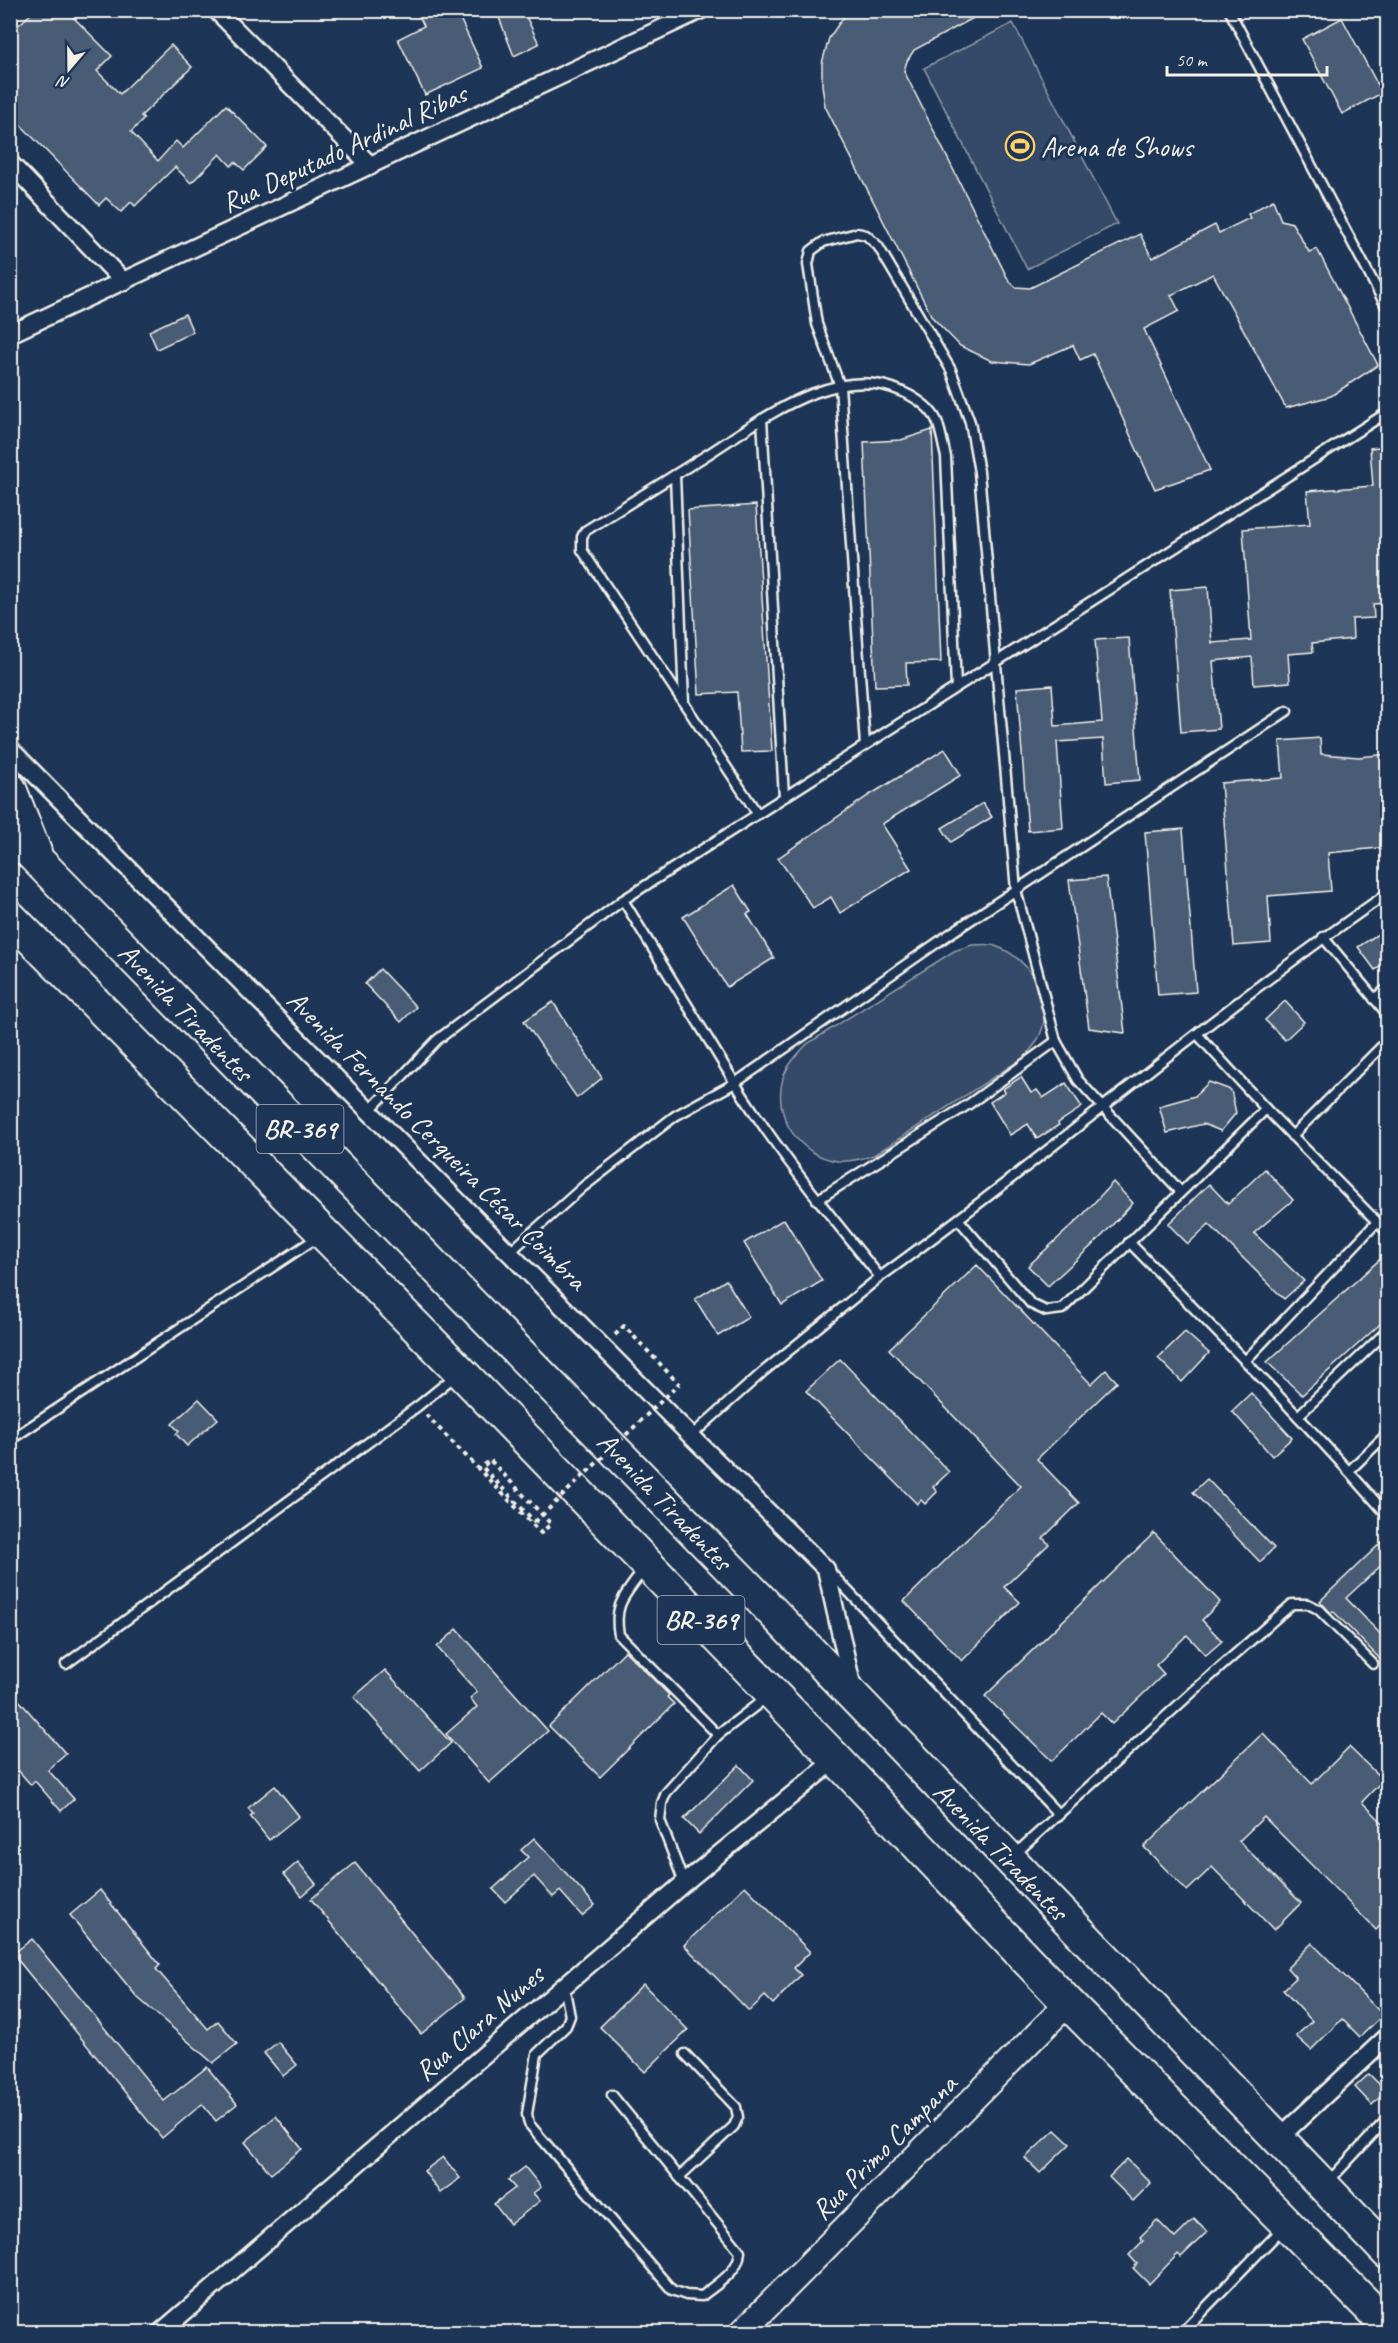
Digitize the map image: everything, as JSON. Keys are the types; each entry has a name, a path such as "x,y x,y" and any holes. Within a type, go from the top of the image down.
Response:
{"highway":[{"path":"10,789 38,861"},
{"name":"Avenida Tiradentes","path":"10,832 673,1509 1388,2253"},
{"name":"Avenida Tiradentes","path":"10,918 460,1371 836,1759 1068,2003 1388,2326"}],"street":[{"name":"Rua Deputado Ardinal Ribas","path":"10,334 701,10"},
{"path":"220,11 371,166"},
{"path":"10,163 124,282"},
{"name":"Avenida Fernando Cerqueira César Coimbra","path":"10,749 826,1569"},
{"path":"826,1569 856,1699"},
{"name":"Rua Clara Nunes","path":"161,2332 684,1883 836,1759"},
{"name":"Rua Primo Campana","path":"742,2332 1068,2003"},
{"path":"1279,2138 1388,2036"}],"lane":[{"path":"1229,10 1388,310"},
{"path":"865,745 840,386 818,324 808,264 811,251 823,242 857,233 866,235 884,257 951,370 970,422 979,472 1016,890 1056,1041 1078,1080 1181,1192"},
{"path":"758,813 582,550 582,537 585,531 809,393 865,383 895,388 917,399 936,420 946,457 956,687"},
{"path":"370,1110 437,1040 622,900 1388,412"},
{"path":"762,420 784,797"},
{"path":"675,475 684,704"},
{"path":"510,1252 583,1187 675,1116 735,1083 1016,890 1287,711"},
{"path":"692,1436 764,1371 880,1277 959,1220 1323,938 1388,893"},
{"path":"622,900 767,1134 816,1200 880,1277"},
{"path":"1323,938 1388,1015"},
{"path":"1374,999 1388,988"},
{"path":"1198,1035 1266,1109 1388,1233"},
{"path":"1292,1136 1388,1040"},
{"path":"816,1200 969,1104 1056,1041"},
{"path":"959,1220 1031,1304 1046,1311 1062,1309 1266,1109"},
{"path":"1246,1360 1377,1222"},
{"path":"10,1440 323,1233"},
{"path":"1129,1242 1246,1360 1388,1516"},
{"path":"1298,1416 1388,1330"},
{"path":"66,1664 418,1406 460,1371"},
{"path":"1349,1471 1388,1433"},
{"path":"647,1565 617,1608 618,1635 718,1735"},
{"path":"826,1569 1059,1815"},
{"path":"1010,1860 1206,1679 1292,1604 1308,1604 1318,1610 1373,1664"},
{"path":"684,1883 660,1820 666,1793 718,1735 772,1693"},
{"path":"564,1985 570,2016 566,2026 537,2054 527,2114 529,2124 672,2290 686,2295 702,2296 733,2271 739,2263 740,2251 612,2095"},
{"path":"679,2176 734,2126 738,2117 736,2107 686,2054"},
{"path":"1324,2186 1388,2118"},
{"path":"1182,2332 1287,2224"}],"path":[{"path":"418,1406 541,1533 551,1524 490,1460 482,1467 535,1522 679,1384"}],"shaded area":[{"name":"Arena de Shows","path":"1013,23 1117,224 1027,269 924,68"},
{"path":"987,944 1008,952 1020,961 1038,984 1043,998 1043,1027 1037,1041 1026,1056 874,1155 856,1160 838,1161 824,1158 801,1143 785,1120 781,1106 781,1092 785,1073 807,1044 954,951 972,945"}],"building":[{"path":"35,10 66,10 112,56 97,71 120,94 171,45 192,67 141,116 144,119 131,132 158,161 176,141 183,148 226,105 267,147 244,170 235,162 231,166 220,154 191,183 175,167 135,206 131,202 121,212 106,198 99,205 10,114 10,33"},
{"path":"416,10 456,10 483,68 425,95 398,39 424,26"},
{"path":"496,10 523,10 539,44 514,56"},
{"path":"850,10 988,10 914,50 904,71 1009,281 1016,287 1030,288 1140,234 1152,258 1215,225 1219,233 1250,218 1248,214 1273,200 1281,220 1292,223 1309,252 1317,249 1378,365 1331,396 1286,408 1213,274 1171,295 1179,311 1144,329 1210,470 1155,489 1093,354 1080,360 1073,345 1029,364 992,361 960,346 932,317 825,106 822,63 829,38"},
{"path":"1342,18 1382,93 1342,114 1302,39"},
{"path":"185,314 193,332 157,349 149,331"},
{"path":"932,430 941,662 906,663 907,685 875,686 864,442 901,440"},
{"path":"1388,446 1388,603 1373,604 1374,618 1352,619 1353,639 1312,643 1313,652 1288,654 1290,682 1254,685 1252,657 1213,661 1219,729 1181,732 1170,590 1208,587 1212,643 1251,640 1243,529 1310,524 1307,491 1373,486 1370,448"},
{"path":"756,505 772,751 741,752 737,692 699,694 688,510"},
{"path":"1129,638 1140,780 1106,783 1103,739 1057,742 1063,828 1028,831 1017,688 1052,685 1055,726 1102,722 1095,640"},
{"path":"1320,738 1321,754 1359,757 1388,754 1388,847 1328,853 1331,891 1268,896 1271,943 1234,946 1221,783 1283,778 1280,741"},
{"path":"945,749 961,775 882,824 911,869 840,913 831,897 813,908 778,858 868,796"},
{"path":"983,803 992,817 951,842 942,828"},
{"path":"1183,829 1196,992 1158,995 1145,832"},
{"path":"1106,877 1125,1033 1089,1028 1069,880"},
{"path":"734,885 751,912 747,914 774,958 727,987 683,917"},
{"path":"1381,932 1388,941 1388,962 1375,970 1358,947"},
{"path":"380,969 416,1007 401,1022 365,984"},
{"path":"1285,1001 1304,1022 1285,1040 1265,1020"},
{"path":"553,1002 602,1078 577,1098 524,1021"},
{"path":"1021,1077 1031,1093 1037,1090 1043,1098 1066,1083 1082,1107 1037,1139 1028,1124 1010,1135 990,1102 1005,1092 1003,1089"},
{"path":"1209,1082 1231,1090 1236,1113 1221,1131 1203,1124 1167,1133 1159,1106 1195,1096"},
{"path":"1265,1169 1293,1200 1254,1233 1304,1281 1284,1299 1209,1224 1188,1244 1168,1224 1209,1184 1228,1204"},
{"path":"1113,1182 1133,1203 1100,1238 1048,1286 1028,1266 1080,1218"},
{"path":"784,1219 822,1281 782,1305 744,1243"},
{"path":"1388,1252 1388,1317 1302,1395 1267,1362"},
{"path":"977,1265 1091,1384 1106,1370 1117,1382 1037,1459 1079,1503 1043,1538 1049,1544 1004,1587 1020,1602 962,1661 904,1601 1021,1486 889,1349"},
{"path":"726,1280 749,1317 718,1336 695,1299"},
{"path":"1185,1332 1209,1353 1182,1382 1158,1358"},
{"path":"840,1359 949,1472 933,1487 937,1492 925,1504 921,1500 917,1504 806,1391"},
{"path":"1251,1393 1292,1438 1272,1456 1232,1411"},
{"path":"199,1399 218,1419 187,1446 176,1434 179,1431 172,1424"},
{"path":"1207,1479 1274,1548 1260,1562 1193,1492"},
{"path":"1154,1533 1220,1602 1202,1620 1222,1641 1206,1655 1187,1635 1156,1665 1164,1674 1112,1724 1101,1713 1052,1761 985,1696"},
{"path":"1388,1536 1388,1559 1346,1598 1388,1642 1388,1667 1333,1611 1331,1613 1320,1601"},
{"path":"457,1629 548,1731 489,1783 446,1734 477,1707 470,1698 477,1692 437,1647"},
{"path":"625,1651 669,1695 667,1697 674,1704 600,1777 549,1726"},
{"path":"385,1670 451,1743 420,1771 354,1697"},
{"path":"10,1690 66,1754 48,1770 74,1799 61,1811 35,1781 31,1785 10,1761"},
{"path":"1263,1733 1312,1784 1349,1747 1383,1780 1362,1802 1388,1828 1388,1918 1376,1930 1264,1817 1239,1841 1301,1903 1274,1930 1212,1867 1187,1891 1144,1847"},
{"path":"739,1765 753,1780 699,1834 684,1819"},
{"path":"275,1786 299,1816 269,1840 250,1816 253,1814 248,1808"},
{"path":"534,1838 595,1905 582,1916 560,1891 553,1897 534,1876 505,1902 493,1889 528,1857 521,1850"},
{"path":"298,1862 316,1884 302,1896 284,1874"},
{"path":"355,1863 465,1998 421,2034 311,1899"},
{"path":"745,1886 810,1952 794,1968 801,1975 773,2004 765,1996 749,2011 684,1945"},
{"path":"100,1890 160,1965 156,1969 208,2029 218,2021 237,2044 213,2063 137,1997 70,1915"},
{"path":"32,1939 164,2101 207,2067 237,2104 216,2121 202,2104 162,2138 13,1954"},
{"path":"1312,1943 1383,2015 1360,2037 1342,2019 1311,2050 1296,2036 1312,2021 1283,1990 1296,1978 1287,1968"},
{"path":"643,1984 688,2030 645,2072 600,2027"},
{"path":"278,2042 297,2065 283,2076 264,2053"},
{"path":"1369,2074 1386,2091 1372,2105 1355,2087"},
{"path":"276,2116 302,2149 271,2174 245,2142"},
{"path":"1055,2130 1070,2144 1040,2173 1025,2158"},
{"path":"443,2157 460,2178 440,2193 424,2171"},
{"path":"1127,2159 1151,2183 1133,2201 1109,2177"},
{"path":"525,2167 541,2187 533,2193 540,2201 510,2224 494,2204 515,2188 508,2180"},
{"path":"1194,2219 1207,2232 1181,2257 1178,2254 1149,2284 1133,2268 1137,2264 1129,2255 1143,2241 1140,2237 1157,2220 1175,2238"}],"place":[{"name":"Arena de Shows","path":"1020,146"}]}
